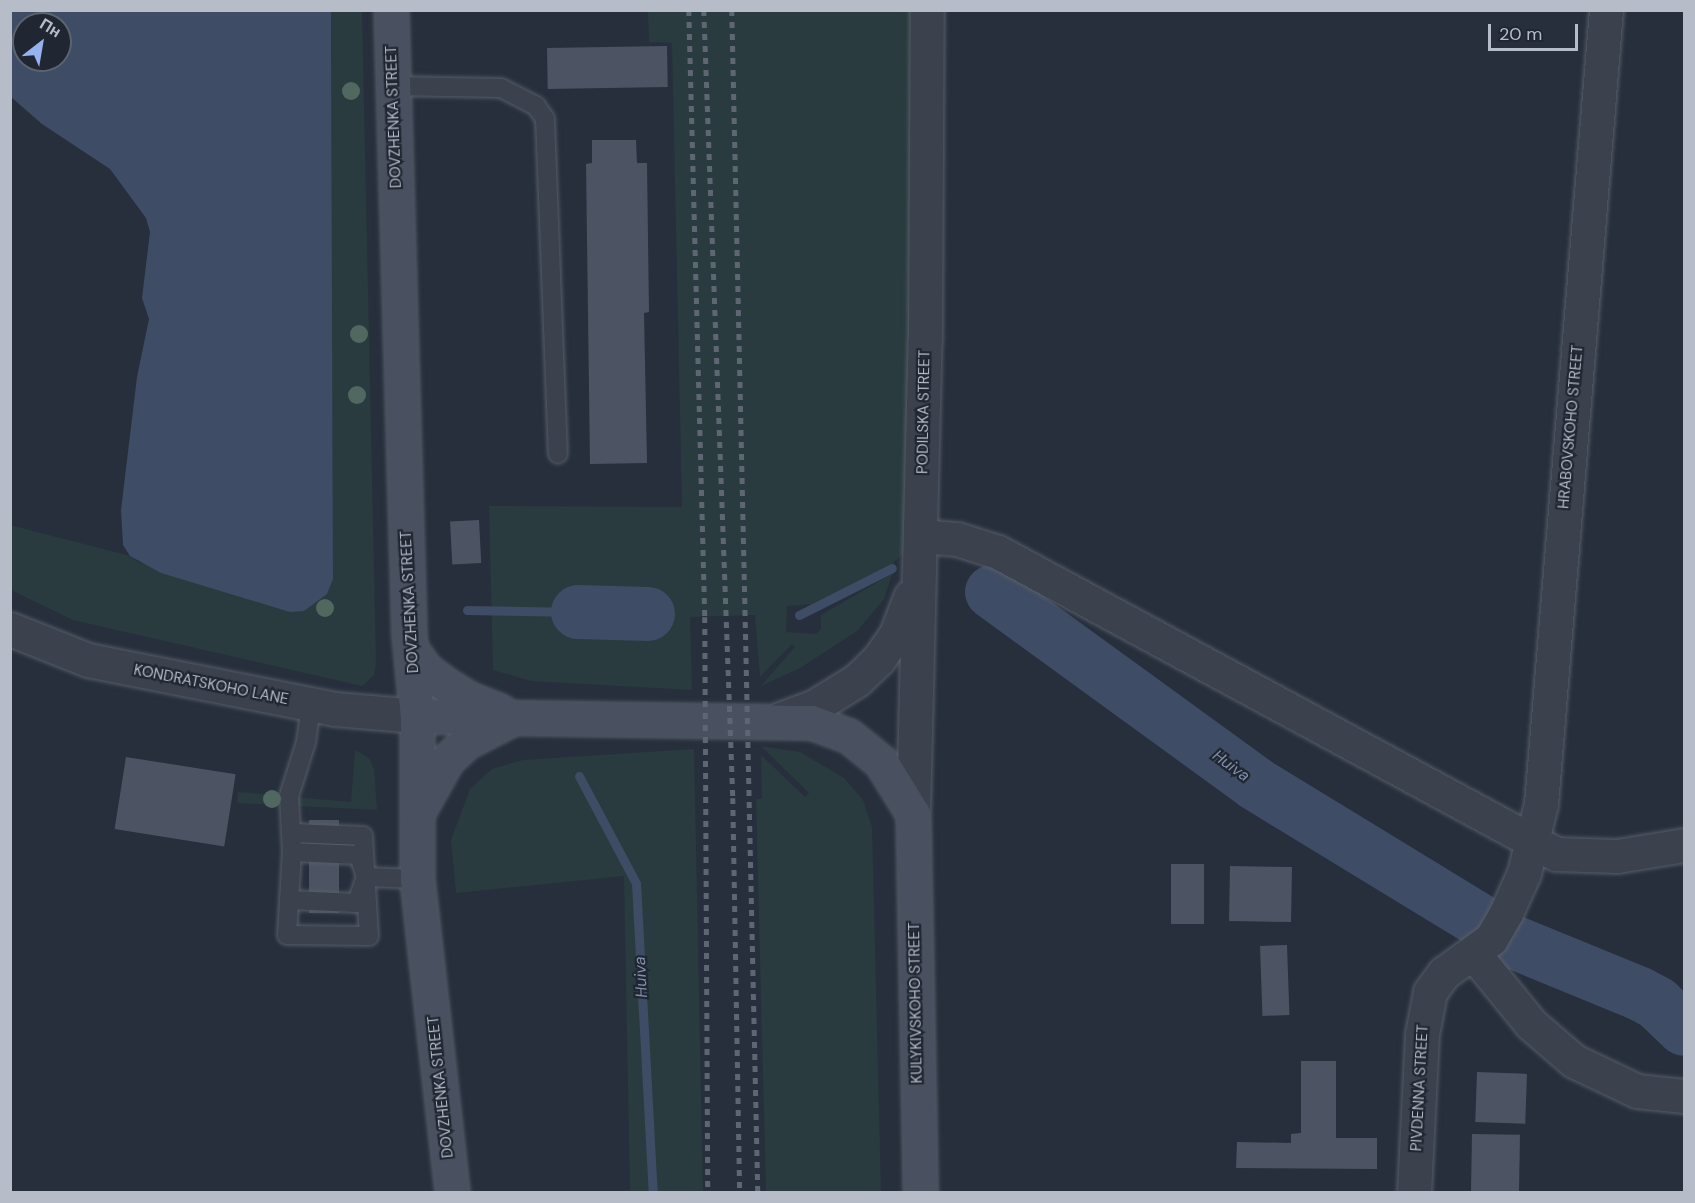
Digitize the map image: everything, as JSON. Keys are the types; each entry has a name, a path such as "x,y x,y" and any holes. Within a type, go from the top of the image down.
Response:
{"street":[{"name":"DOVZHENKA STREET","path":"391,10 411,649 417,716 417,879 452,1192"},
{"name":"PODILSKA STREET","path":"913,814 913,689 920,551 927,10"},
{"name":"HRABOVSKOHO STREET","path":"1533,843 1540,804 1606,10"},
{"path":"780,719 838,694 878,660 896,634 920,551 957,539 998,552 1304,715 1556,854 1583,857 1684,844"},
{"name":"KONDRATSKOHO LANE","path":"10,629 88,660 362,714 417,716"},
{"path":"411,649 425,669 469,699 519,716"},
{"path":"417,716 780,719 831,728 863,746 893,778 913,814"},
{"path":"416,820 428,788 447,760 473,738 519,716"},
{"name":"KULYKIVSKOHO STREET","path":"913,814 920,1192"},
{"name":"PIVDENNA STREET","path":"1414,1192 1426,1004 1444,973 1474,954 1491,939 1506,913 1533,843"},
{"path":"1474,954 1530,1024 1574,1061 1637,1091 1684,1096"}],"lane":[{"path":"393,86 501,88 536,106 546,119 558,454"},
{"path":"292,833 363,836 369,936 287,935 292,852 289,796 306,742 311,705"},
{"path":"289,900 357,903 366,877 359,855 292,852"},
{"path":"366,877 417,879"}],"shaded area":[{"path":"331,11 362,11 376,664 374,675 362,686 73,620 11,590 10,525 130,556 140,563 333,579"},
{"path":"648,11 925,11 921,536 892,564 812,604 787,606 786,632 816,634 821,629 821,615 892,574 884,599 857,631 800,668 761,686 795,647 792,644 760,677 755,615 690,617 692,690 531,681 493,670 489,506 682,507 672,43 649,42"},
{"path":"761,746 800,752 844,778 863,800 872,827 881,1192 766,1192 756,799 762,799 761,755 805,797 809,793"},
{"path":"694,749 703,1192 630,1192 624,876 456,893 451,840 470,789 492,769 523,760"},
{"path":"355,750 369,758 374,769 377,810 237,803 238,792 351,802"}],"water":[{"path":"11,10 331,11 333,579 327,594 304,611 290,612 161,573 130,556 123,545 121,510 137,377 149,319 142,298 150,232 146,218 110,169 42,124 11,97"}],"building":[{"path":"667,46 668,87 548,89 547,48"},
{"path":"592,140 636,140 637,163 647,163 649,312 644,313 647,463 590,464 586,164 592,163"},
{"path":"479,520 481,563 452,564 450,522"},
{"path":"126,757 236,774 224,846 115,829"},
{"path":"309,820 339,820 339,913 309,913"},
{"path":"1171,864 1204,864 1204,924 1171,924"},
{"path":"1230,866 1292,867 1291,922 1229,921"},
{"path":"1287,945 1289,1015 1262,1016 1260,946"},
{"path":"1301,1061 1336,1061 1336,1138 1377,1138 1377,1169 1236,1168 1237,1142 1291,1143 1291,1134 1301,1133"},
{"path":"1477,1072 1527,1074 1525,1124 1475,1122"},
{"path":"1472,1134 1520,1135 1519,1192 1471,1192"}],"waterway":[{"path":"799,615 892,568"},
{"name":"Huiva","path":"992,592 1256,784 1482,922"},
{"path":"467,610 578,612"},
{"name":"Huiva","path":"578,612 648,614"},
{"name":"Huiva","path":"579,776 636,883 653,1192"},
{"name":"Huiva","path":"1511,941 1640,994 1657,1003 1684,1029"}],"railway":[{"path":"689,10 705,617 708,1192"},
{"path":"704,10 733,798 740,1192"},
{"path":"732,10 758,1192"}]}
